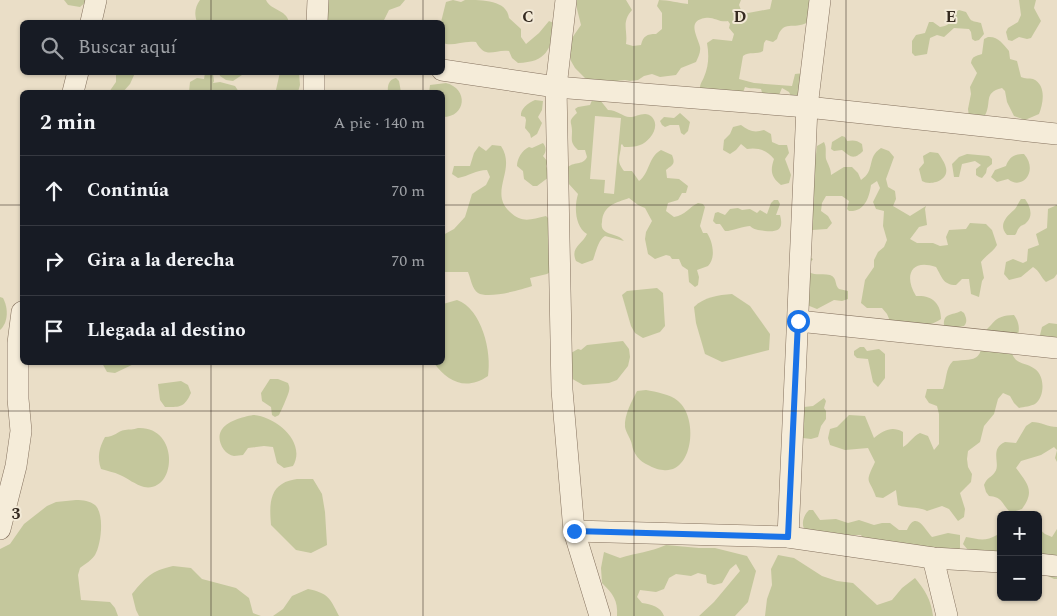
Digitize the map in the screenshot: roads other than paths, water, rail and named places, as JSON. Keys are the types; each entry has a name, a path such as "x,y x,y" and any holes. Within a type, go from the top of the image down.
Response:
{"street":[{"path":"317,20 318,0"},
{"path":"566,0 556,87 562,390 574,531 600,616"},
{"path":"788,537 807,107 820,0"},
{"path":"445,70 556,87 807,107 1057,134"},
{"path":"74,90 77,75"},
{"path":"314,75 314,90"},
{"path":"798,321 1057,348"},
{"path":"0,529 16,466 21,430 18,399 18,343 20,328"},
{"path":"574,531 788,537 933,558 997,562"},
{"path":"933,558 947,616"},
{"path":"1042,564 1057,566"}]}
